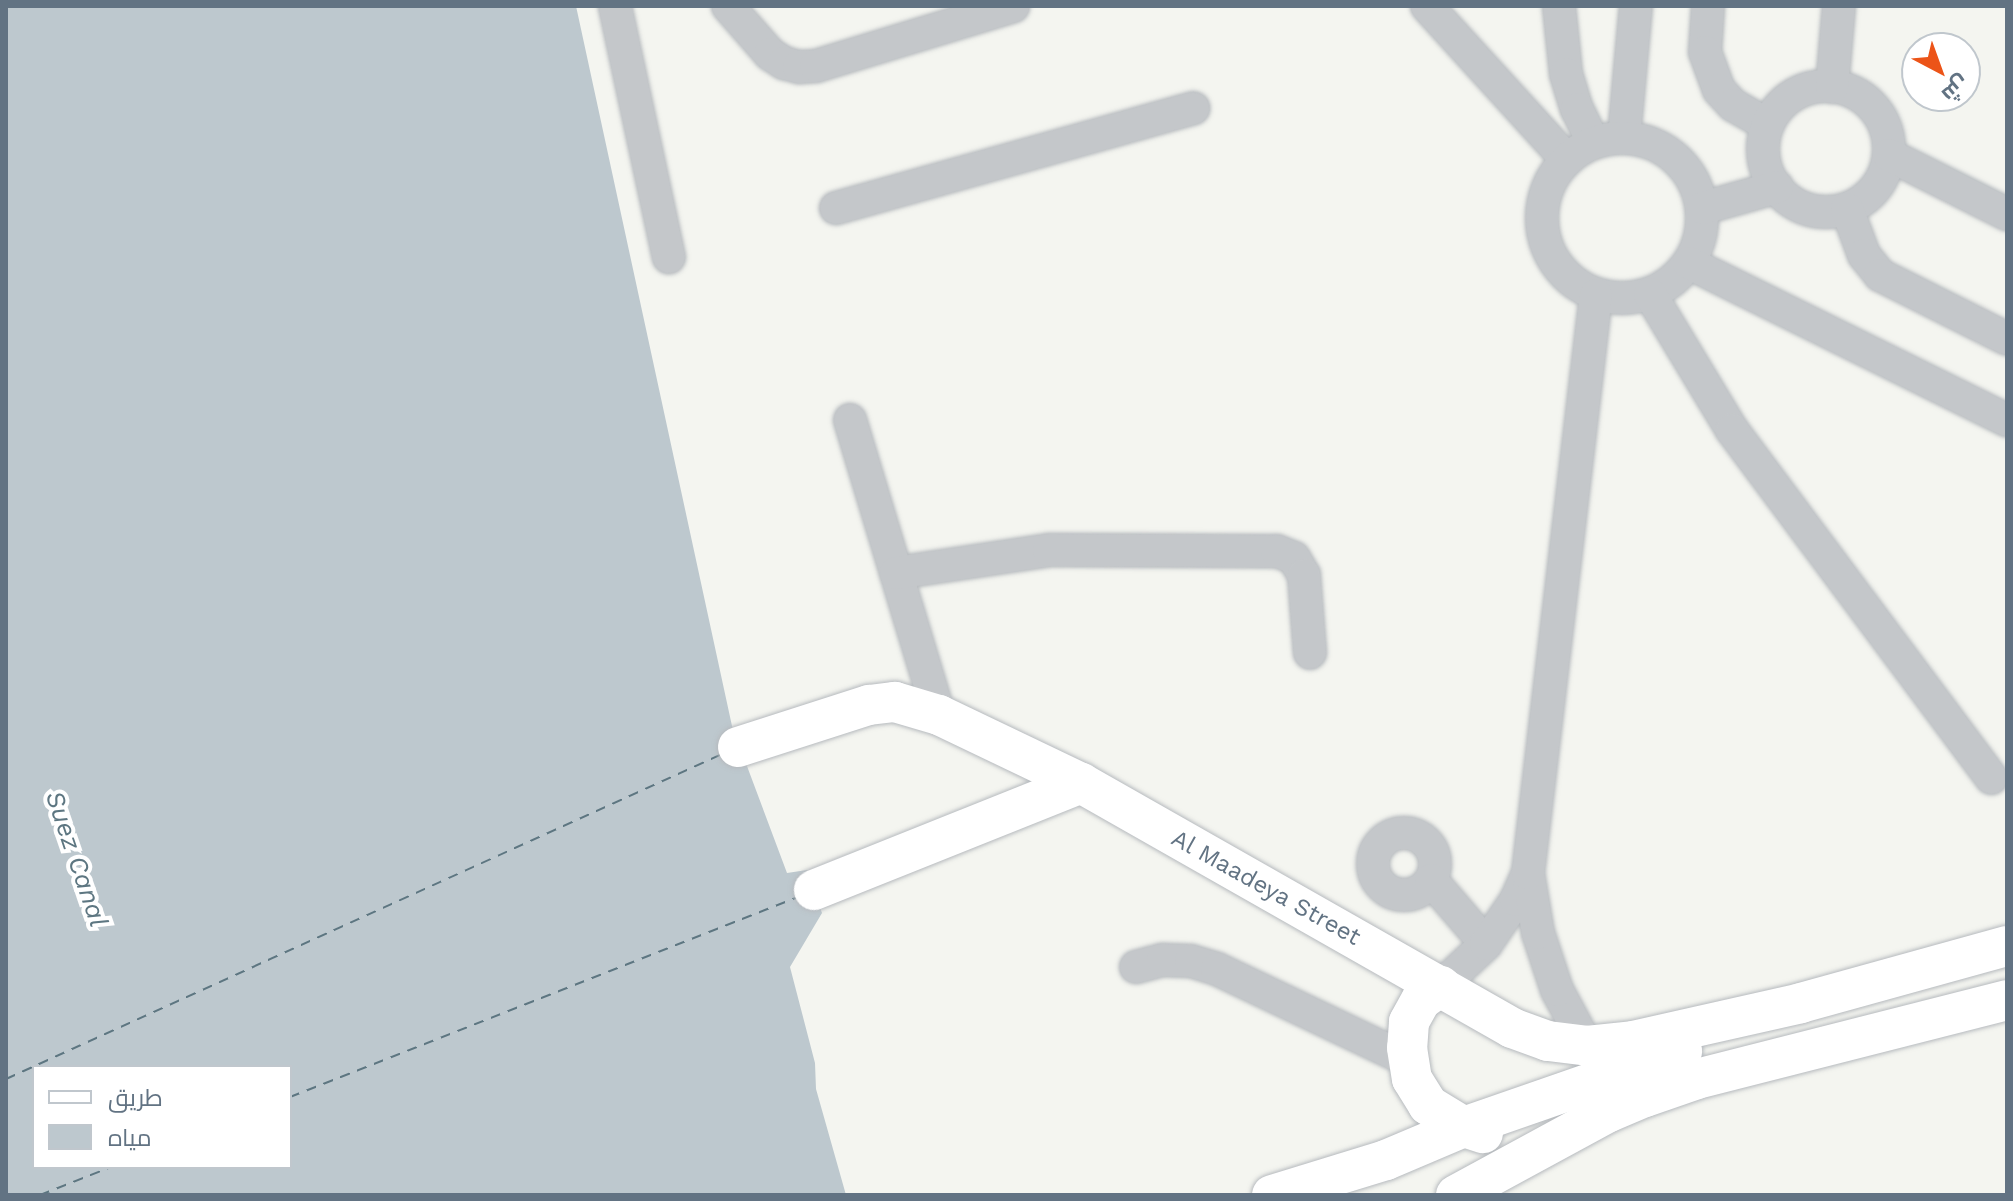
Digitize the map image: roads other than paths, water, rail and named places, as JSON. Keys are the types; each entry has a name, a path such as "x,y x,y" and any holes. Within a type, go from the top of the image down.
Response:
{"main road":[{"name":"Al Maadeya Street","path":"738,747 869,705 895,702 939,715 1081,783 1512,1028 1548,1041 1587,1046 1633,1041 1801,1003 2007,946"},
{"path":"814,890 1081,783"},
{"path":"1942,964 1955,1015"},
{"path":"1441,986 1421,1000 1409,1022 1408,1060 1419,1094 1428,1105 1464,1127 1496,1135 1535,1132 1609,1112 1697,1079 2007,1000"},
{"name":"Al Maadeya Street","path":"1272,1195 1386,1160 1464,1127 1663,1059 1801,1003"},
{"path":"1456,1195 1609,1112"}],"street":[{"path":"615,6 669,257"},
{"path":"728,6 770,54 799,67 816,66 1013,6"},
{"path":"1427,6 1566,159"},
{"path":"1559,6 1566,74 1577,109 1609,139"},
{"path":"1609,139 1636,6"},
{"path":"1708,6 1705,52 1710,72 1733,105 1768,125"},
{"path":"1832,87 1839,6"},
{"path":"1832,87 1858,94 1872,105 1883,120 1889,155 1876,188 1847,209 1811,210 1795,203 1777,187 1764,161 1768,125 1790,98 1806,89 1832,87"},
{"path":"836,208 1193,108"},
{"path":"1609,139 1653,142 1677,157 1694,180 1703,208 1701,237 1689,263 1672,281 1650,294 1623,299 1596,295 1567,278 1548,252 1541,219 1547,186 1566,159 1609,139"},
{"path":"1889,155 2007,214"},
{"path":"1703,208 1777,187"},
{"path":"1847,209 1864,255 1880,275 2007,339"},
{"path":"1689,263 2007,420"},
{"path":"1650,294 1732,430 1991,778"},
{"path":"1587,1046 1557,990 1538,933 1528,873 1596,295"},
{"path":"850,420 939,715"},
{"path":"896,573 1049,550 1277,551 1294,558 1304,575 1310,653"},
{"path":"1441,986 1486,944 1516,900 1528,873"},
{"path":"1431,880 1486,944"},
{"path":"1136,967 1163,960 1191,961 1217,969 1408,1060"}],"water":[{"name":"Suez Canal","path":"6,6 576,6 732,726 787,873 807,870 822,913 790,967 815,1063 816,1089 846,1195 6,1195"}]}
